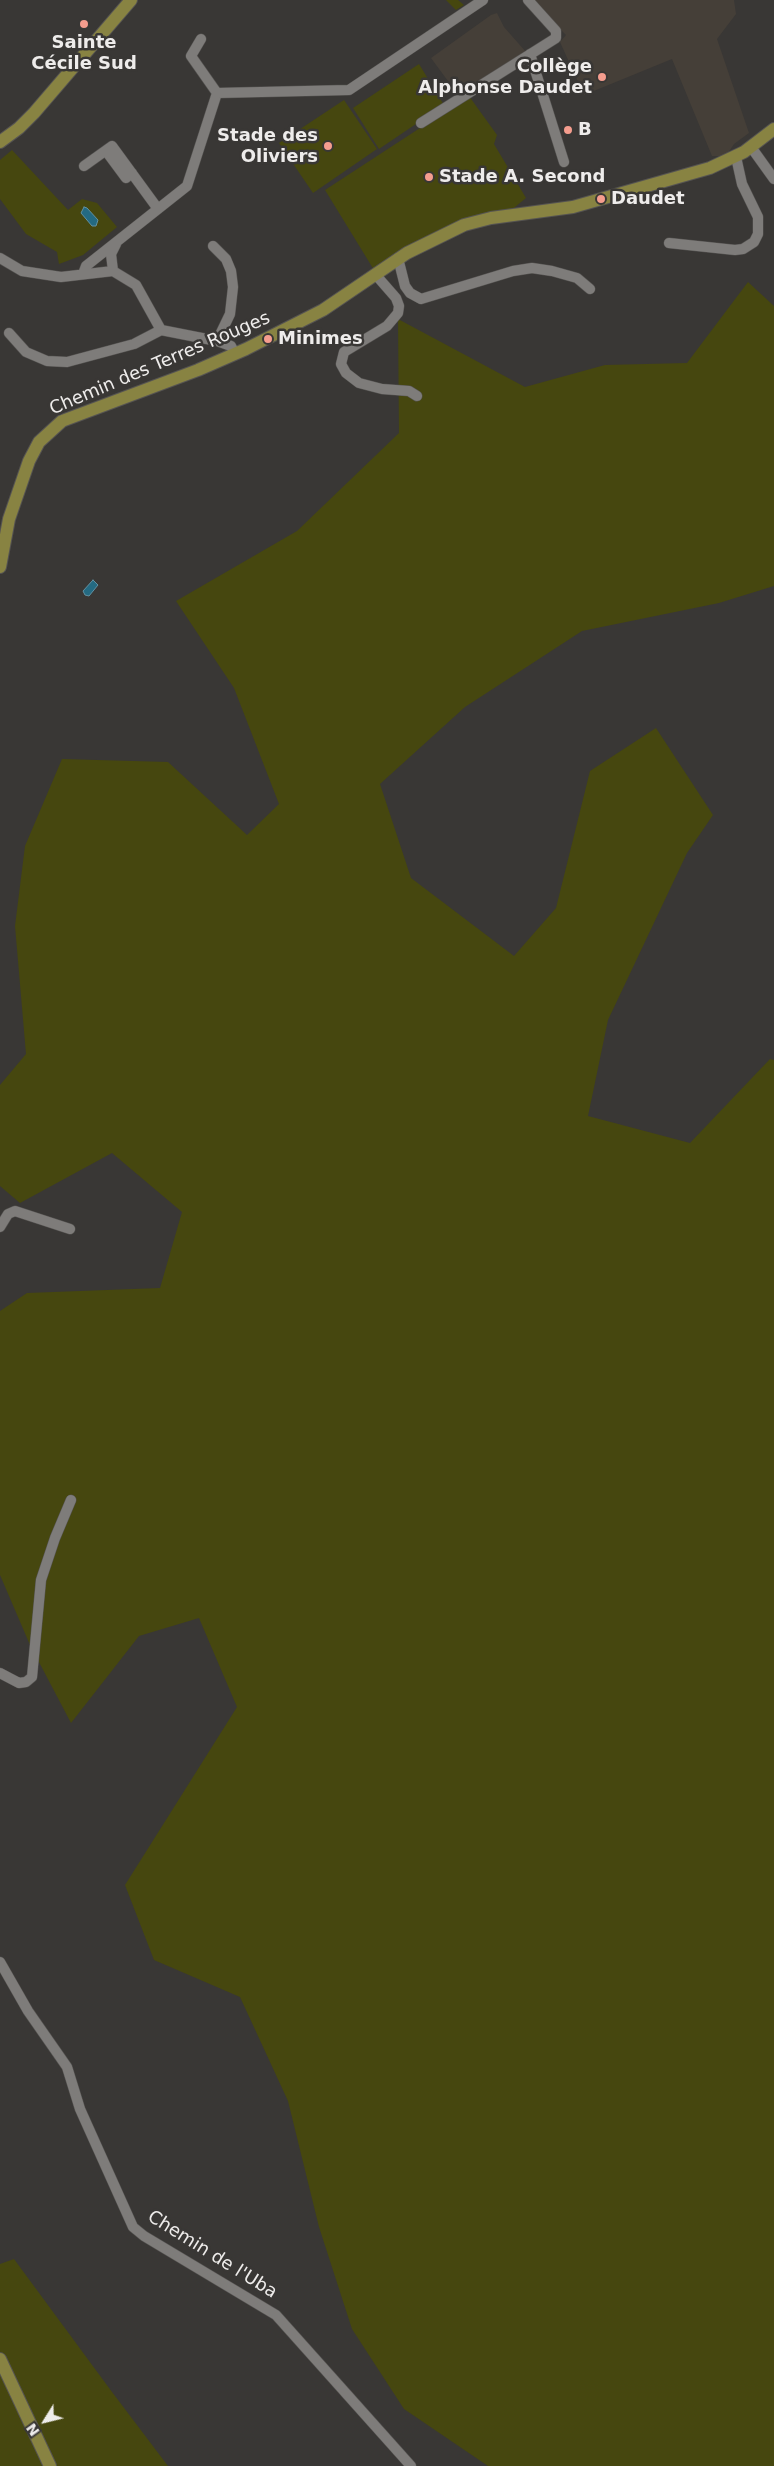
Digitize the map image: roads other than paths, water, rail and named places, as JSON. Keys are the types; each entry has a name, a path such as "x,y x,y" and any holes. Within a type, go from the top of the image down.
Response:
{"main road":[{"path":"0,142 34,112 131,0"},
{"name":"Chemin des Terres Rouges","path":"0,567 10,518 25,471 36,445 50,430 71,418 235,354 323,310 398,258 445,234 478,221 586,203 710,168 751,147 774,129"},
{"path":"0,2359 50,2466"}],"street":[{"path":"217,93 349,90 483,0"},
{"path":"421,123 556,38 556,31 528,0"},
{"path":"201,39 191,56 217,93"},
{"path":"530,54 564,162"},
{"path":"83,274 86,266 187,186 217,93"},
{"path":"84,166 112,146 158,208"},
{"path":"751,147 774,179"},
{"path":"669,242 735,250 743,249 754,242 758,234 758,217 744,190 736,156"},
{"path":"113,271 111,254 118,240"},
{"path":"213,246 226,259 231,271 233,286 230,314 217,342"},
{"path":"0,258 22,271 61,277 113,271 136,285 161,330"},
{"path":"398,258 405,286 410,293 421,299 513,271 532,268 577,278 590,289"},
{"path":"375,274 397,300 398,313 387,326 344,352 341,364 346,373 359,383 382,389 409,391 417,396"},
{"path":"9,334 26,352 47,361 67,362 134,344 161,330 231,346 235,354"},
{"path":"0,1227 8,1214 15,1211 70,1229"},
{"path":"0,1673 19,1683 26,1682 32,1677 41,1580 55,1538 71,1500"},
{"name":"Chemin de l'Uba","path":"0,1962 28,2011 67,2066 83,2116 134,2227 144,2236 276,2315 411,2466"}],"water":[{"path":"84,207 98,220 96,226 92,226 81,213"},
{"path":"93,580 98,585 89,596 85,595 83,591"}],"place":[{"name":"Sainte Cécile Sud","path":"84,24"},
{"name":"Collège Alphonse Daudet","path":"602,77"},
{"name":"B","path":"568,130"},
{"name":"Stade des Oliviers","path":"328,146"},
{"name":"Stade A. Second","path":"429,177"},
{"name":"Daudet","path":"601,199"},
{"name":"Minimes","path":"268,339"}]}
